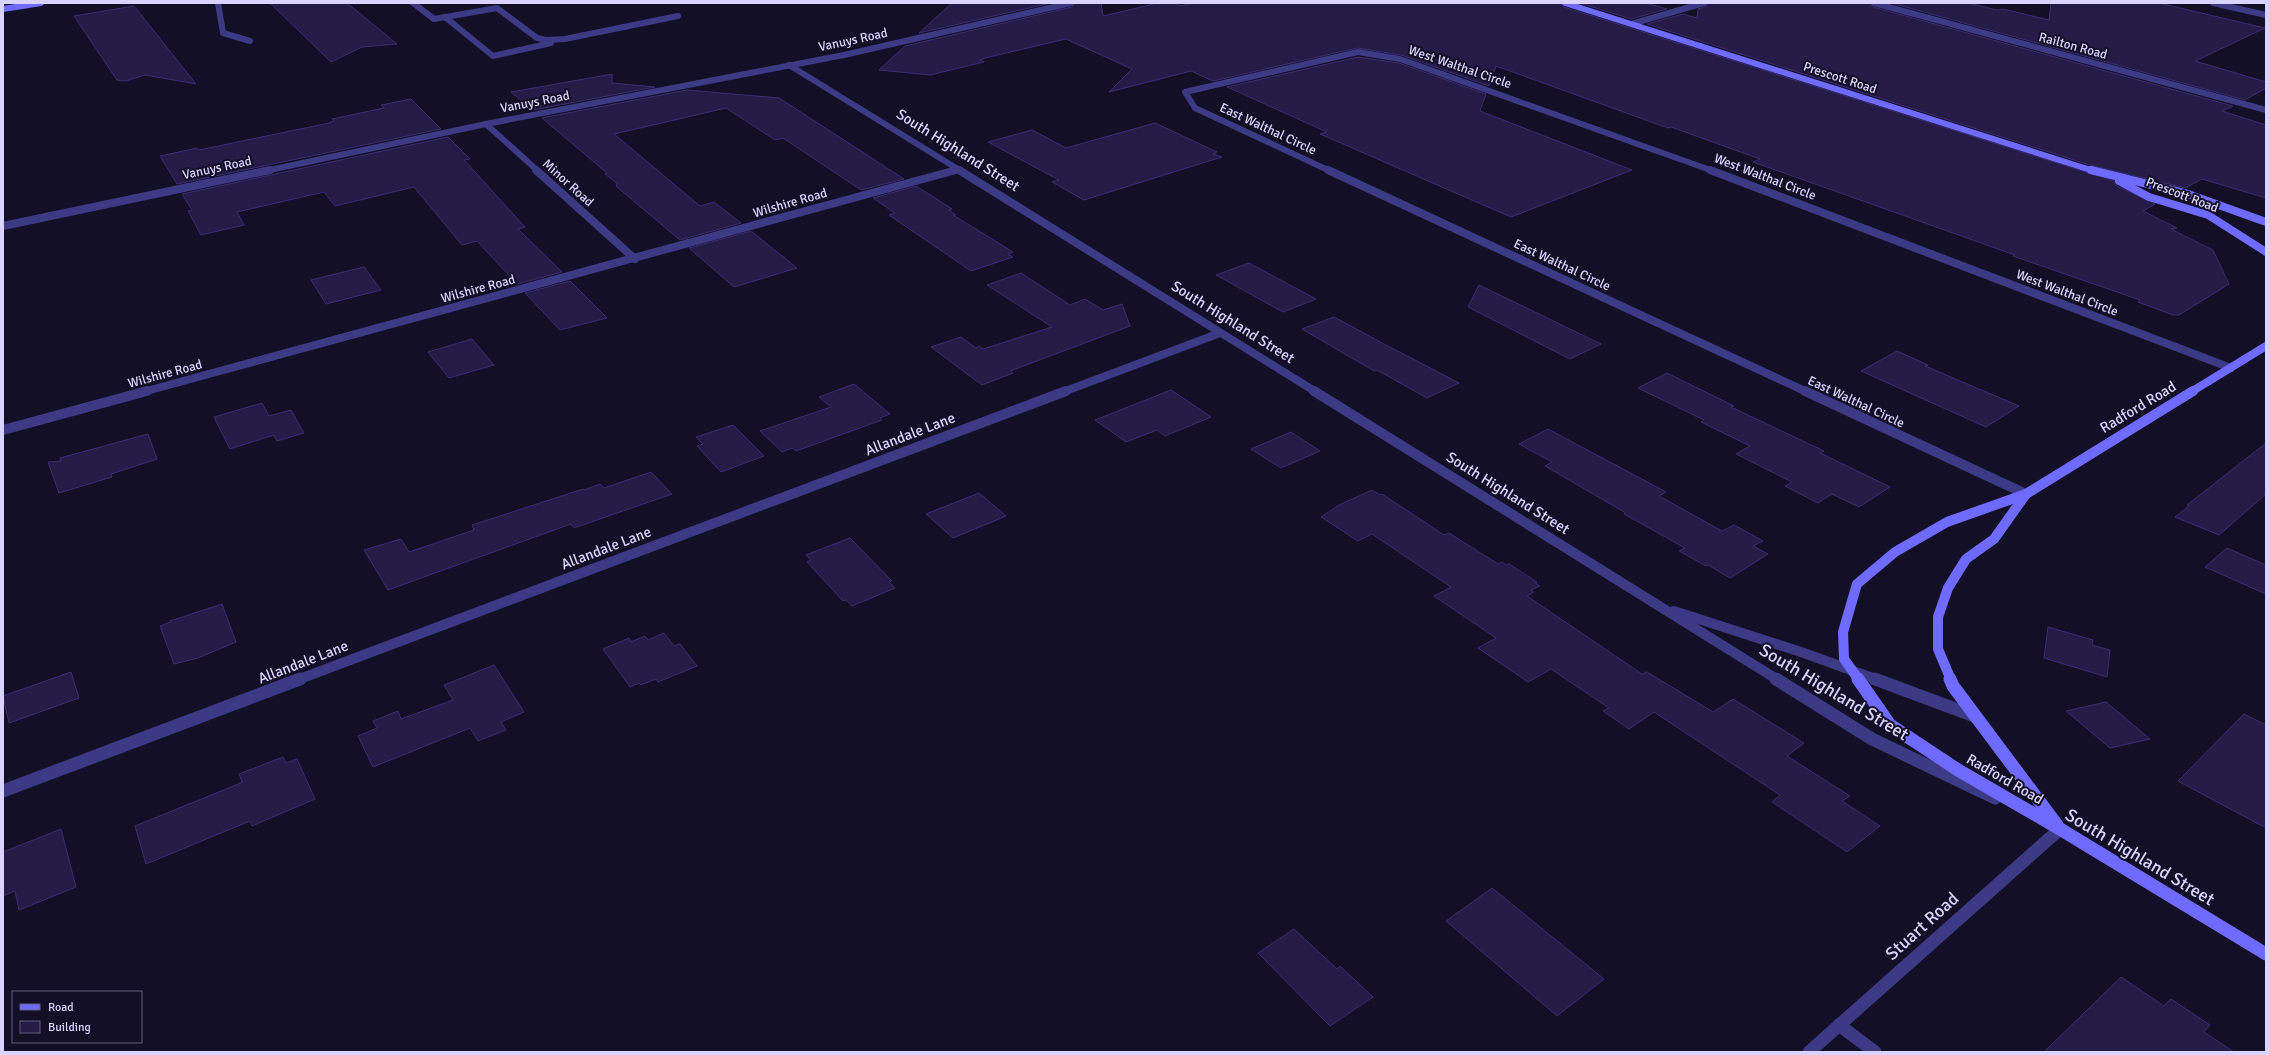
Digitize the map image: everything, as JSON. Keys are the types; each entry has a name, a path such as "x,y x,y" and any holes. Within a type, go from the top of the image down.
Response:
{"main road":[{"path":"3,9 41,3"},
{"name":"Prescott Road","path":"1565,3 2108,175 2160,186 2241,211 2266,222"},
{"name":"Prescott Road","path":"2108,175 2149,197 2208,215 2235,230 2266,252"},
{"name":"Radford Road","path":"2060,829 1958,770 1890,725 1844,659 1844,632 1857,584 1895,552 1947,522 2026,494 2266,346"},
{"name":"Radford Road","path":"2026,494 1994,539 1966,559 1948,588 1938,618 1938,649 1953,686 2060,829"},
{"name":"South Highland Street","path":"2060,829 2266,954"}],"street":[{"path":"218,3 223,33 250,41"},
{"path":"413,3 434,19 497,8 537,38 546,40 565,39"},
{"name":"Vanuys Road","path":"3,226 486,124 789,65 1072,3"},
{"path":"1630,24 1704,3"},
{"name":"Railton Road","path":"1874,3 2266,110"},
{"path":"2213,3 2266,15"},
{"path":"445,17 493,56 565,39 678,16"},
{"name":"West Walthal Circle","path":"1282,69 1358,52 1400,58 1677,157 2231,368"},
{"name":"South Highland Street","path":"789,65 1872,739 2060,829"},
{"name":"East Walthal Circle","path":"1282,69 1185,92 1195,108 2026,494"},
{"name":"Minor Road","path":"486,124 635,259"},
{"name":"Wilshire Road","path":"3,430 635,259 958,169"},
{"name":"Prescott Road","path":"2241,211 2266,218"},
{"name":"Allandale Lane","path":"3,791 1220,333"},
{"name":"South Highland Street","path":"1659,606 1804,653 1974,716"},
{"name":"Stuart Road","path":"1808,1052 2060,829"},
{"path":"1839,1025 1875,1052"}],"building":[{"path":"270,3 347,3 397,44 362,47 331,62"},
{"path":"952,3 1051,3 919,33"},
{"path":"1075,3 1101,3 1103,16 1158,3 1173,3 1181,6 1194,3 1561,3 1564,7 2114,181 2117,186 2155,204 2143,211 2177,228 2171,229 2213,250 2229,284 2179,315 2173,315 2138,302 2140,300 2013,256 2015,255 1753,162 1760,159 1671,127 1668,128 1496,66 1489,86 1401,55 1357,48 1213,81 1191,71 1109,92 1132,69 1066,39 985,58 980,60 984,62 930,75 879,70 905,46 1072,7"},
{"path":"1580,3 1646,3 1667,9 1631,19"},
{"path":"1708,3 1870,3 1873,7 2233,106 2222,111 2266,125 2266,198 2202,179 2185,188 2090,165 1647,24 1683,14 1697,18 1698,9 1707,6"},
{"path":"1891,3 1968,3 1997,10 2003,9 2049,20 2051,3 2159,3 2265,28 2195,61 2266,82 2266,88 2245,100"},
{"path":"134,6 196,84 145,75 126,81 117,80 74,16"},
{"path":"1358,57 1399,63 1486,94 1480,111 1632,170 1511,217 1320,134 1327,132 1227,87"},
{"path":"612,74 612,83 655,87 533,110 511,92"},
{"path":"687,90 779,98 904,179 861,190 783,138 775,140 726,108 614,134 700,206 714,202 741,223 680,240 617,187 616,185 618,184 605,174 607,173 542,118"},
{"path":"411,99 441,129 177,184 160,156 197,148 199,150 329,123 334,121 332,119 384,108 381,105"},
{"path":"1155,123 1217,152 1213,154 1222,157 1084,200 1052,182 1059,180 988,142 1032,130 1066,148"},
{"path":"448,137 470,159 464,160 525,227 518,229 562,272 517,284 477,241 462,245 414,187 335,206 324,192 237,212 244,225 201,235 188,211 192,210 182,194"},
{"path":"916,186 952,209 949,210 956,215 953,215 1013,252 1008,254 1013,257 971,271 889,215 895,213 873,198"},
{"path":"751,231 797,268 734,287 689,248"},
{"path":"1249,263 1316,299 1283,312 1216,275"},
{"path":"364,267 381,290 326,304 311,280"},
{"path":"1021,273 1070,305 1085,299 1103,310 1122,304 1130,326 1010,371 1013,373 982,385 931,347 961,337 976,348 979,346 983,349 1052,327 987,285"},
{"path":"570,281 607,318 560,330 525,293"},
{"path":"1479,285 1601,344 1570,359 1468,307"},
{"path":"1334,317 1459,383 1427,398 1377,370 1374,371 1302,329"},
{"path":"472,339 494,365 449,378 428,352"},
{"path":"1897,351 1928,365 1925,366 2019,406 1986,427 1861,371"},
{"path":"1667,373 1734,406 1731,407 1824,451 1820,453 1890,487 1859,507 1832,494 1818,503 1785,486 1792,482 1736,454 1750,446 1701,422 1704,420 1638,388"},
{"path":"854,384 890,414 880,418 882,420 796,451 792,448 782,452 760,431 831,407 819,397"},
{"path":"1171,390 1211,417 1165,436 1157,430 1126,442 1095,420"},
{"path":"262,403 269,416 291,410 304,433 277,441 274,435 230,449 214,417"},
{"path":"733,425 764,456 721,472 697,446 703,444 696,437"},
{"path":"1548,429 1666,492 1659,496 1722,531 1734,525 1763,541 1753,546 1768,554 1730,578 1679,551 1685,548 1624,514 1626,513 1545,466 1552,462 1519,444"},
{"path":"1291,432 1320,451 1281,468 1251,449"},
{"path":"148,434 157,459 111,474 112,477 59,493 48,462 61,461 60,458"},
{"path":"2266,443 2266,494 2219,535 2175,517 2189,506 2187,505"},
{"path":"651,472 672,494 574,528 571,524 388,590 364,550 401,539 409,552 474,530 472,525 583,489 584,490 600,484 604,488"},
{"path":"1372,490 1380,495 1382,494 1444,535 1449,533 1498,564 1502,562 1506,565 1509,564 1537,582 1535,583 1540,586 1531,590 1534,592 1527,596 1642,674 1647,672 1713,712 1733,699 1804,743 1787,756 1850,796 1842,801 1880,826 1847,852 1772,802 1780,795 1654,712 1629,729 1603,711 1609,708 1551,669 1528,682 1478,648 1496,638 1434,596 1451,587 1372,534 1358,541 1321,517 1339,505"},
{"path":"979,493 1006,516 953,538 926,514"},
{"path":"850,538 892,581 889,582 895,588 852,606 846,600 843,601 807,562 811,560 806,555"},
{"path":"2227,548 2266,565 2266,594 2205,567"},
{"path":"222,604 236,642 198,658 174,664 160,626 171,622 170,621"},
{"path":"2048,627 2093,640 2092,645 2110,650 2107,677 2044,658"},
{"path":"664,633 674,646 680,644 697,666 658,682 656,679 641,685 639,683 630,687 603,649 629,638 631,642 645,636 648,640"},
{"path":"494,665 524,712 501,722 506,730 478,741 470,728 373,767 358,736 377,728 373,721 398,711 401,719 453,700 444,685"},
{"path":"71,672 79,698 9,723 3,696"},
{"path":"2106,702 2150,739 2110,748 2066,711"},
{"path":"2244,714 2266,725 2266,828 2178,781"},
{"path":"283,757 286,763 297,759 315,799 252,826 250,821 146,864 135,826 236,785 242,782 239,774"},
{"path":"61,829 76,887 19,910 15,891 3,896 3,852"},
{"path":"1492,888 1604,979 1557,1016 1446,921"},
{"path":"1294,929 1337,969 1340,966 1373,997 1330,1026 1258,953"},
{"path":"2121,977 2164,1006 2171,999 2210,1025 2204,1032 2234,1052 2044,1052"}]}
